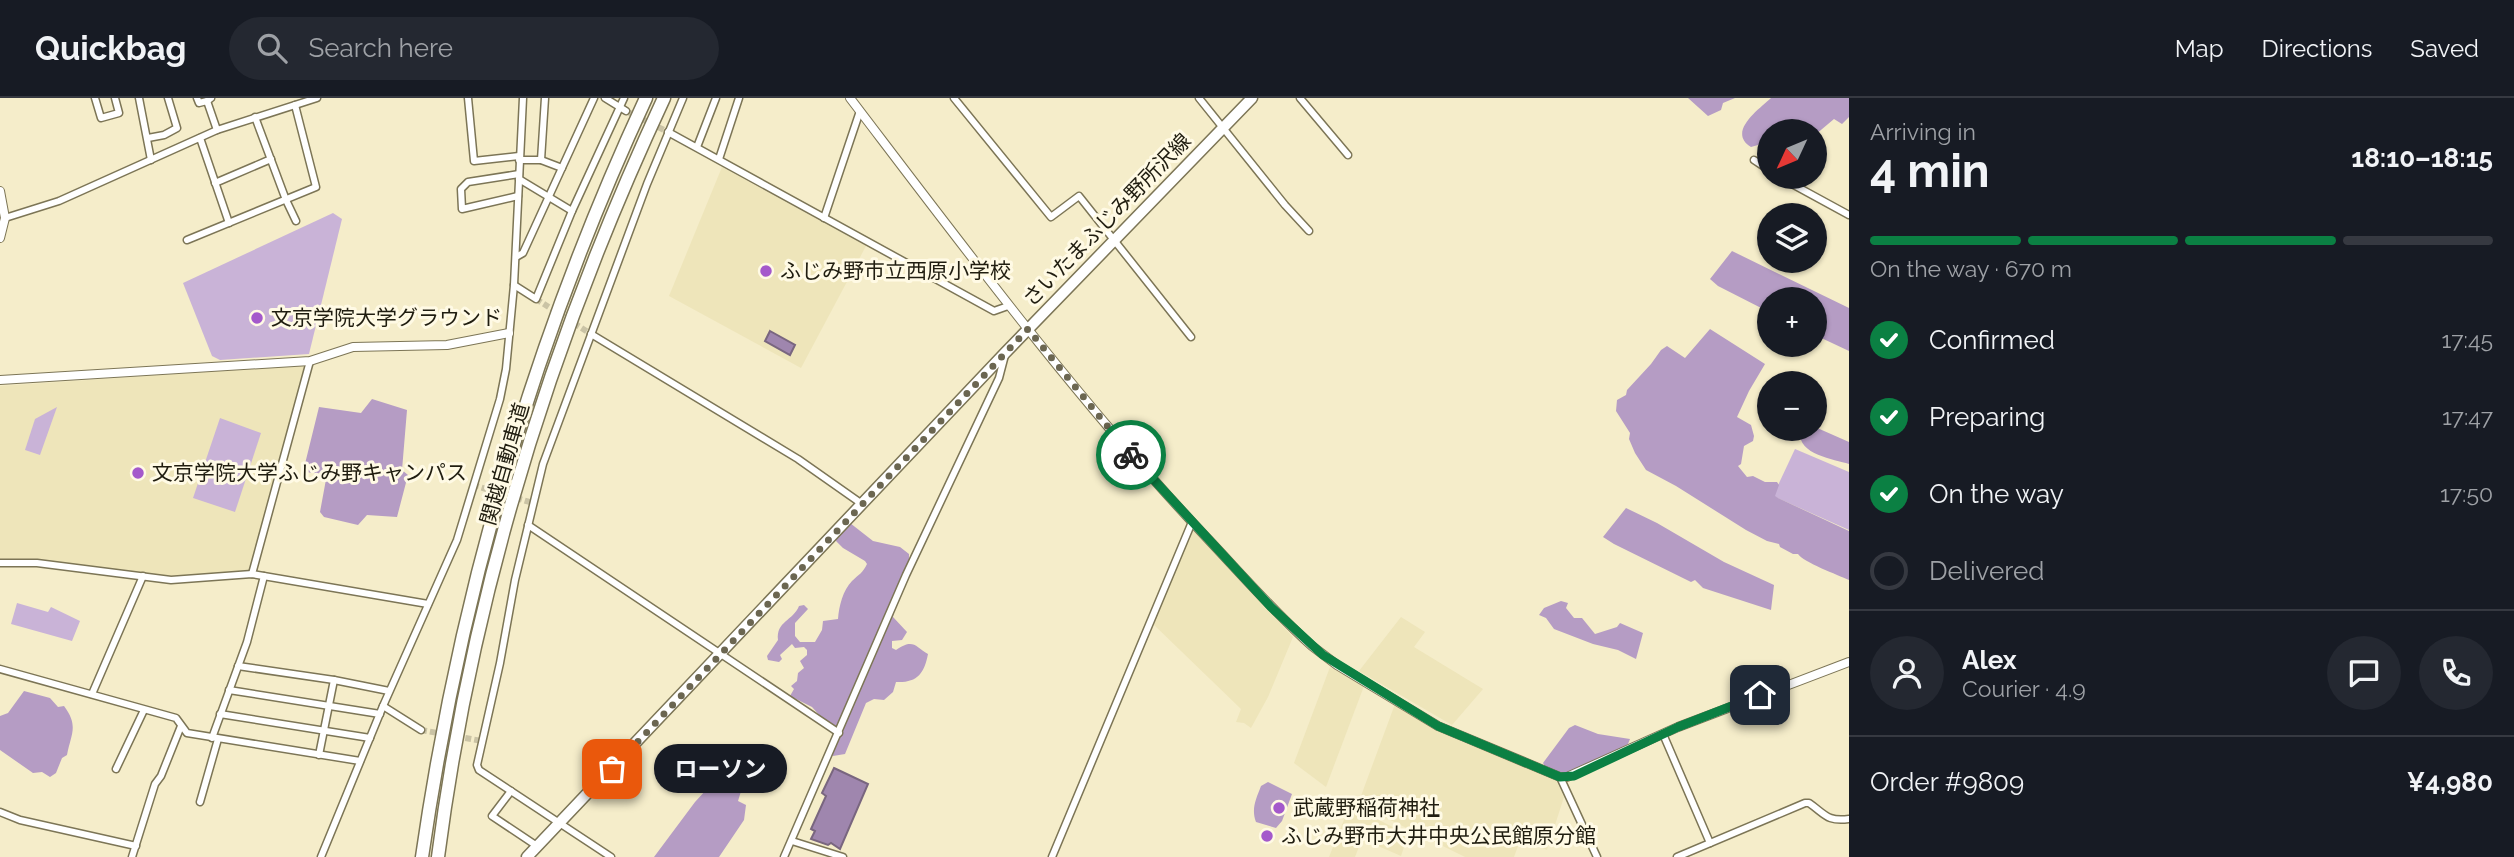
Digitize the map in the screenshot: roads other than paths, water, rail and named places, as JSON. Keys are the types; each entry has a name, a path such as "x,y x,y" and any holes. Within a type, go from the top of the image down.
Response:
{"highway":[{"name":"関越自動車道","path":"422,857 453,675 496,502 519,424 575,263 646,98"},
{"name":"関越自動車道","path":"438,857 474,654 533,429 610,220 664,98"}],"main road":[{"name":"さいたまふじみ野所沢線","path":"527,857 1005,353 1252,98"}],"street":[{"path":"95,98 101,118 119,113 115,98"},
{"path":"139,98 151,160"},
{"path":"148,138 164,135 177,128 168,98"},
{"path":"197,98 199,103 209,100 217,130"},
{"path":"5,218 59,201 217,130 317,98"},
{"path":"468,98 474,161 519,158 541,160 562,167"},
{"path":"321,857 389,691 457,540 500,399 514,285 523,98"},
{"path":"541,160 545,98"},
{"path":"516,257 523,253 594,98"},
{"path":"605,98 623,109"},
{"path":"514,285 536,299 572,211 623,109 624,98"},
{"path":"611,857 511,792 479,770 477,765 543,464 683,98"},
{"path":"697,147 716,98"},
{"path":"719,159 739,98"},
{"path":"850,98 1008,306 1117,439 1192,522 1298,634 1323,655 1438,726 1560,777 1574,776 1707,715 1849,662"},
{"path":"954,98 1051,216 1079,195 1191,337"},
{"path":"1199,98 1285,205 1310,231"},
{"path":"1300,98 1348,155"},
{"path":"187,240 316,187 295,105"},
{"path":"824,218 860,111"},
{"path":"255,117 296,221"},
{"path":"668,132 994,311 1008,306"},
{"path":"200,138 229,223"},
{"path":"215,183 271,159"},
{"path":"518,196 462,209 461,190 467,182 519,176 572,211"},
{"path":"1801,189 1849,215"},
{"path":"0,191 5,218 0,238"},
{"path":"0,380 310,361 353,347 447,345 509,333"},
{"path":"591,334 798,459 862,504"},
{"path":"784,857 906,575 999,378 1005,353"},
{"path":"252,574 310,361"},
{"path":"1052,857 1192,522"},
{"path":"528,525 722,652 839,733"},
{"path":"0,563 37,563 171,580 252,574 428,604"},
{"path":"92,694 143,576"},
{"path":"200,802 220,714 238,666 264,576"},
{"path":"238,666 389,691"},
{"path":"0,669 176,718 187,733 360,761"},
{"path":"319,755 334,680"},
{"path":"229,690 380,714"},
{"path":"383,706 421,730"},
{"path":"116,769 144,710"},
{"path":"220,714 370,738"},
{"path":"132,857 155,784 162,776 181,726"},
{"path":"1663,734 1710,843"},
{"path":"1560,777 1597,857"},
{"path":"511,792 492,816 537,847"},
{"path":"1677,857 1809,803 1829,819 1849,819"},
{"path":"0,812 20,820 136,845"},
{"path":"792,841 843,857"}],"tunnel":[{"path":"626,111 668,132"},
{"path":"536,299 591,334"},
{"path":"473,485 533,503"},
{"path":"421,730 482,741"}],"place":[{"name":"ふじみ野市立西原小学校","path":"766,271"},
{"name":"文京学院大学グラウンド","path":"257,318"},
{"name":"文京学院大学ふじみ野キャンパス","path":"138,473"},
{"name":"ローソン","path":"612,769"},
{"name":"武蔵野稲荷神社","path":"1279,808"},
{"name":"ふじみ野市大井中央公民館原分館","path":"1267,836"}]}
